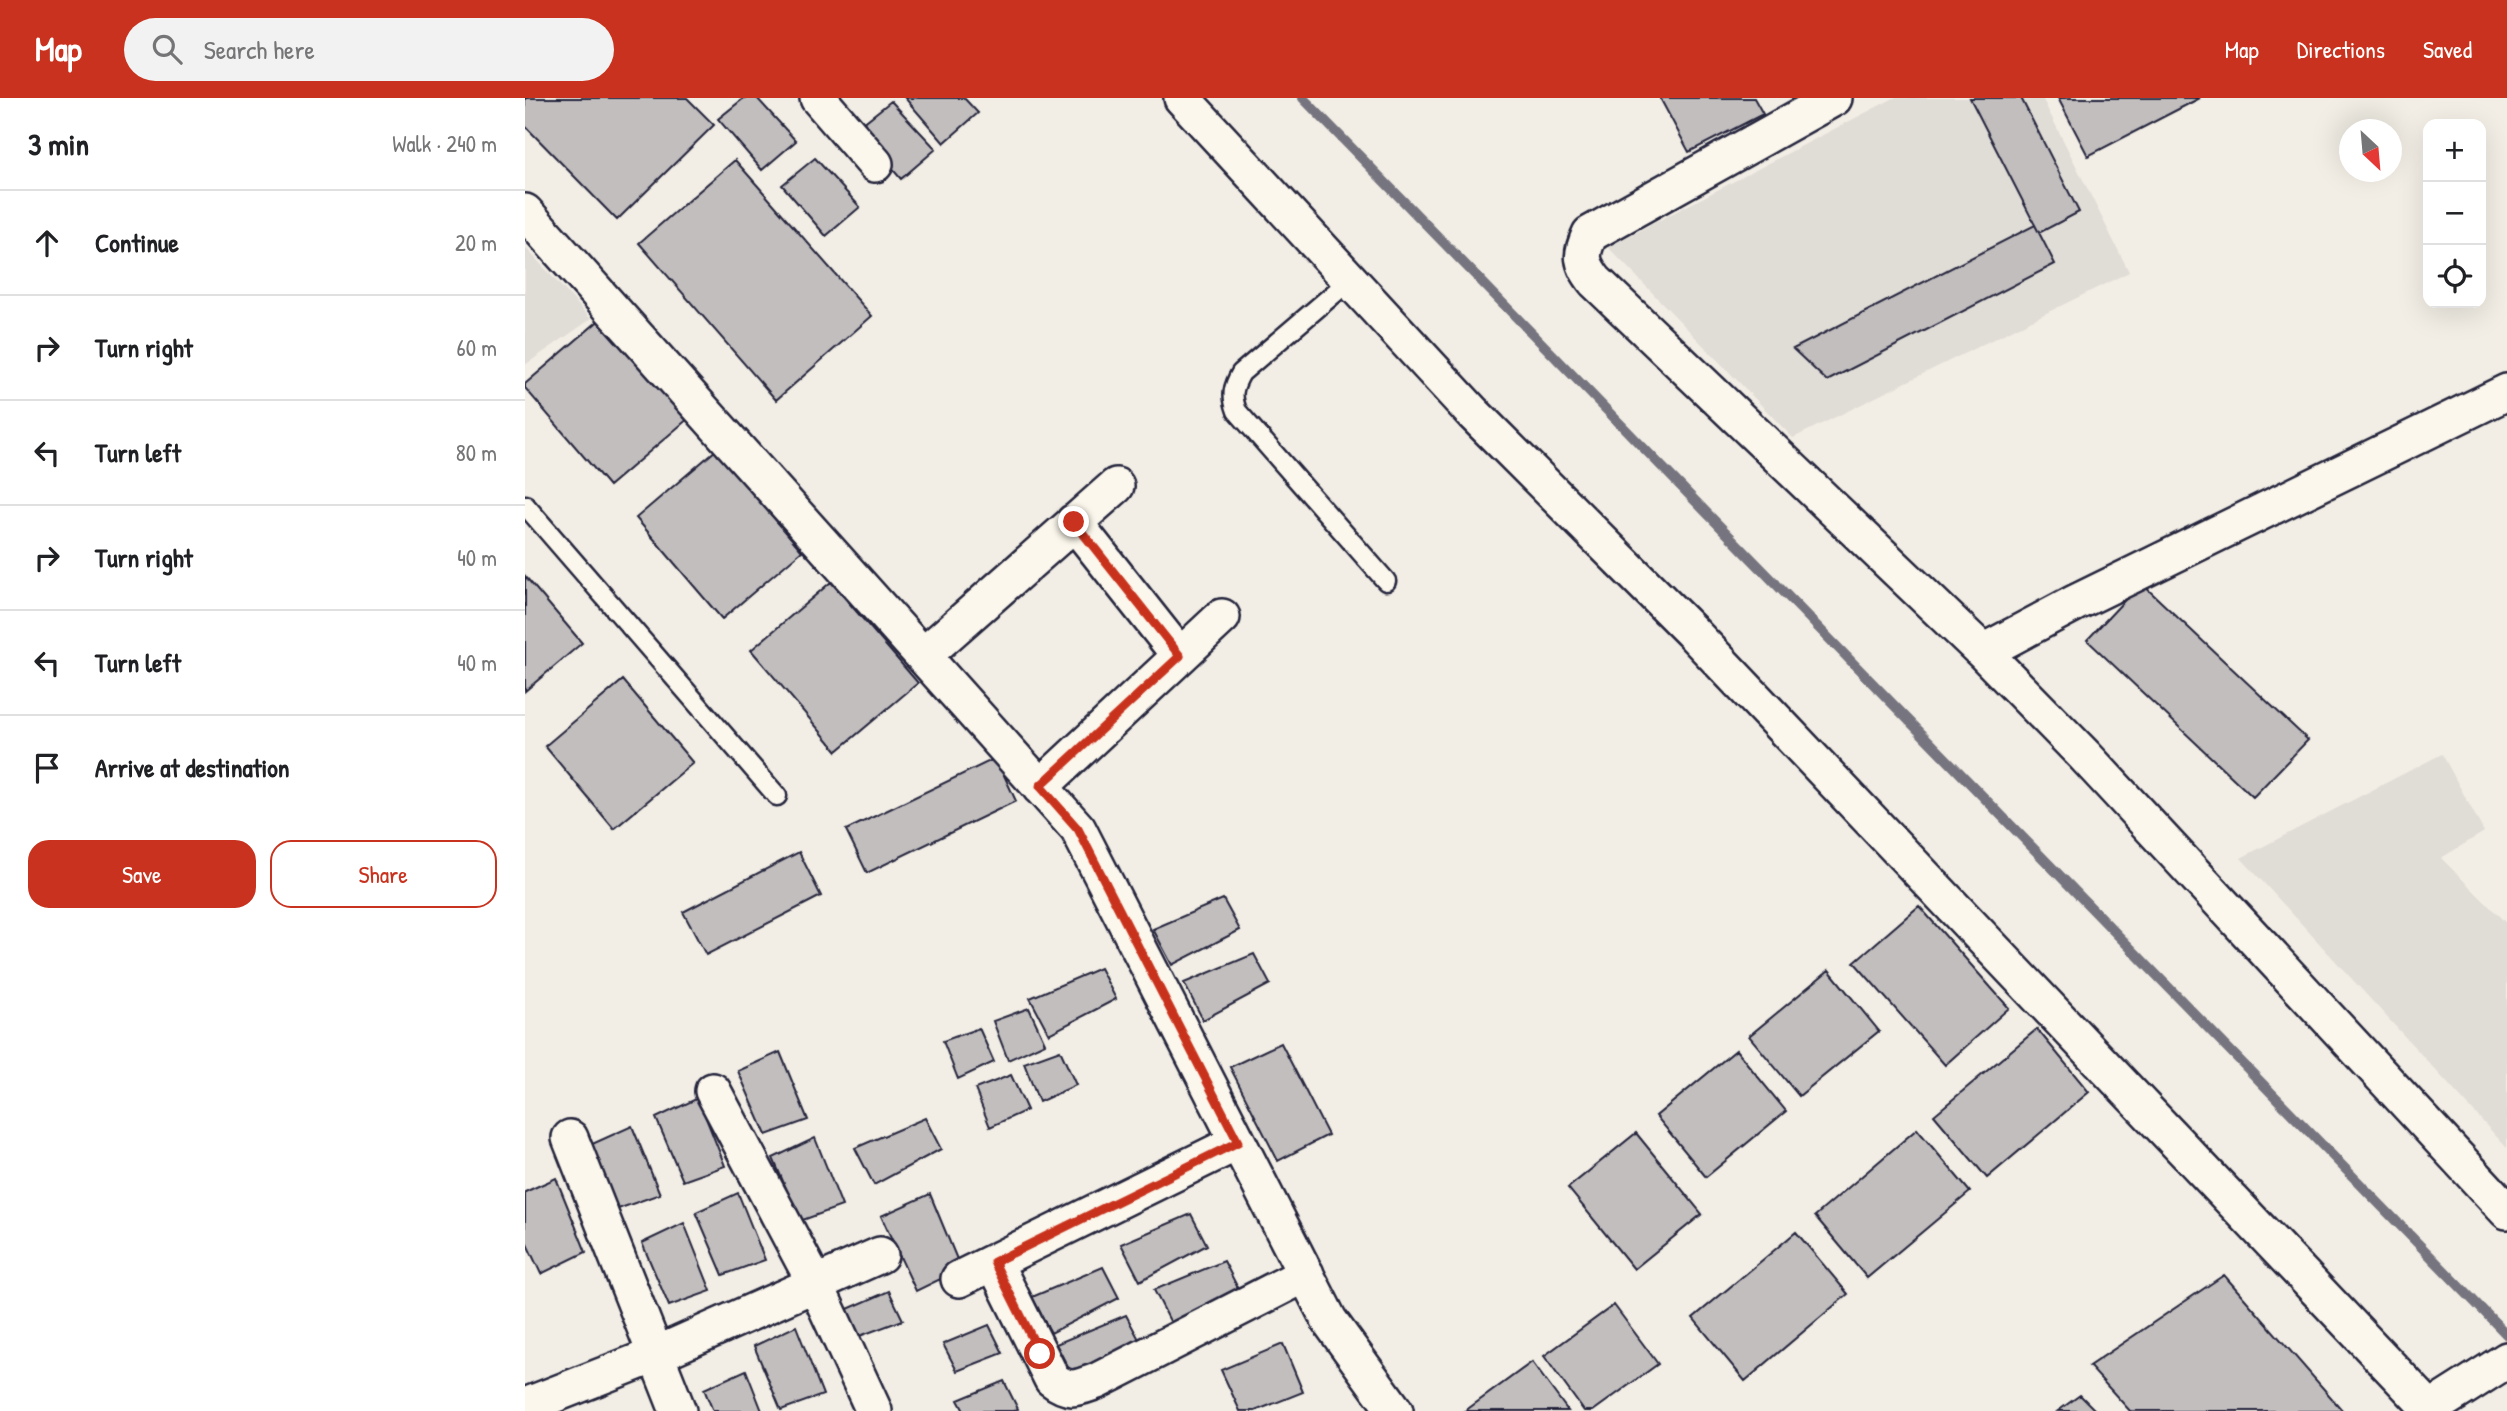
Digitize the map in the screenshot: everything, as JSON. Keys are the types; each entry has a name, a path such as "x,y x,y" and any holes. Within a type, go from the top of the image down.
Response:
{"street":[{"path":"818,98 875,164"},
{"path":"1182,98 1473,413 1691,631 2431,1410 2507,1360"},
{"path":"1834,98 1590,234 1583,249 1584,265 1605,290 1983,652 2085,756 2507,1211"},
{"path":"525,212 1078,829 1329,1320 1395,1411"},
{"path":"1983,652 2075,603 2507,392"},
{"path":"923,656 1116,486"},
{"path":"1074,522 1180,656"},
{"path":"1040,786 1222,617"},
{"path":"713,1091 815,1283 874,1411"},
{"path":"570,1138 678,1411"},
{"path":"959,1279 1238,1142"},
{"path":"525,1406 655,1355 880,1255"},
{"path":"994,1262 1052,1379 1064,1388 1078,1388 1097,1381 1306,1274"}],"lane":[{"path":"1350,280 1241,373 1232,399 1237,411 1386,581"},
{"path":"525,505 777,796"}],"shaded area":[{"path":"1894,98 2042,98 2129,272 1793,438 1608,247"},
{"path":"525,247 591,319 525,365"},
{"path":"2442,754 2484,832 2441,858 2507,924 2507,1148 2241,858"}],"building":[{"path":"525,98 687,98 714,125 617,220 525,126"},
{"path":"744,98 757,98 796,141 762,170 718,119"},
{"path":"905,98 964,98 978,113 944,143"},
{"path":"1660,98 1754,98 1763,114 1689,152"},
{"path":"1970,98 2021,98 2079,212 2039,233"},
{"path":"2058,98 2200,98 2088,156"},
{"path":"891,101 936,149 901,179 857,128"},
{"path":"815,158 860,207 826,236 782,185"},
{"path":"735,160 872,316 776,400 639,243"},
{"path":"2035,225 2055,264 1827,381 1793,349"},
{"path":"603,317 689,418 609,486 525,388 525,384"},
{"path":"716,450 802,551 722,619 636,518"},
{"path":"525,576 582,643 525,691"},
{"path":"831,582 918,683 837,751 751,650"},
{"path":"2141,583 2308,740 2253,797 2087,640"},
{"path":"623,680 693,763 614,829 545,746"},
{"path":"996,758 1016,801 867,873 846,830"},
{"path":"799,852 821,896 706,955 683,912"},
{"path":"1223,899 1240,930 1172,965 1153,929"},
{"path":"1919,906 2009,1008 1945,1065 1854,962"},
{"path":"1254,954 1270,984 1203,1020 1184,983"},
{"path":"1100,968 1116,999 1049,1034 1030,998"},
{"path":"1829,970 1879,1031 1799,1096 1749,1036"},
{"path":"1029,1008 1045,1043 1008,1060 993,1021"},
{"path":"979,1028 994,1062 958,1079 943,1041"},
{"path":"2037,1029 2089,1092 1987,1178 1934,1115"},
{"path":"1281,1043 1328,1135 1278,1161 1230,1067"},
{"path":"1060,1050 1076,1085 1039,1102 1024,1063"},
{"path":"1736,1050 1786,1111 1706,1177 1656,1116"},
{"path":"780,1052 808,1120 766,1135 738,1071"},
{"path":"1011,1075 1027,1110 990,1127 975,1089"},
{"path":"698,1098 725,1166 683,1181 656,1118"},
{"path":"925,1118 941,1149 874,1185 855,1148"},
{"path":"632,1126 660,1194 618,1209 590,1145"},
{"path":"1917,1129 1970,1192 1867,1278 1815,1216"},
{"path":"1636,1133 1702,1214 1634,1269 1568,1188"},
{"path":"815,1138 842,1206 800,1221 773,1158"},
{"path":"556,1178 586,1252 541,1274 525,1240 525,1192"},
{"path":"738,1193 765,1260 723,1275 696,1212"},
{"path":"930,1194 961,1269 916,1291 881,1216"},
{"path":"1191,1214 1207,1245 1140,1281 1121,1244"},
{"path":"684,1223 711,1291 669,1306 642,1243"},
{"path":"1796,1232 1848,1294 1745,1381 1693,1318"},
{"path":"1224,1261 1240,1292 1173,1327 1154,1290"},
{"path":"1103,1267 1119,1298 1051,1333 1032,1297"},
{"path":"2224,1275 2343,1411 2130,1411 2089,1366"},
{"path":"889,1291 903,1320 857,1337 843,1311"},
{"path":"1614,1305 1658,1364 1593,1411 1584,1411 1544,1356"},
{"path":"1126,1315 1142,1345 1075,1381 1056,1344"},
{"path":"989,1325 1003,1353 957,1371 943,1344"},
{"path":"796,1326 823,1395 781,1410 754,1346"},
{"path":"1283,1344 1303,1392 1255,1411 1240,1411 1221,1370"},
{"path":"1532,1362 1568,1411 1465,1411"},
{"path":"746,1370 762,1411 713,1411 704,1389"},
{"path":"1004,1381 1018,1409 964,1411 958,1400"},
{"path":"2080,1395 2096,1411 2058,1411"}],"waterway":[{"path":"1303,98 2507,1335"}],"route":[{"path":"1040,1354 994,1262 1238,1142 1078,829 1040,786 1180,656 1074,522"}]}
